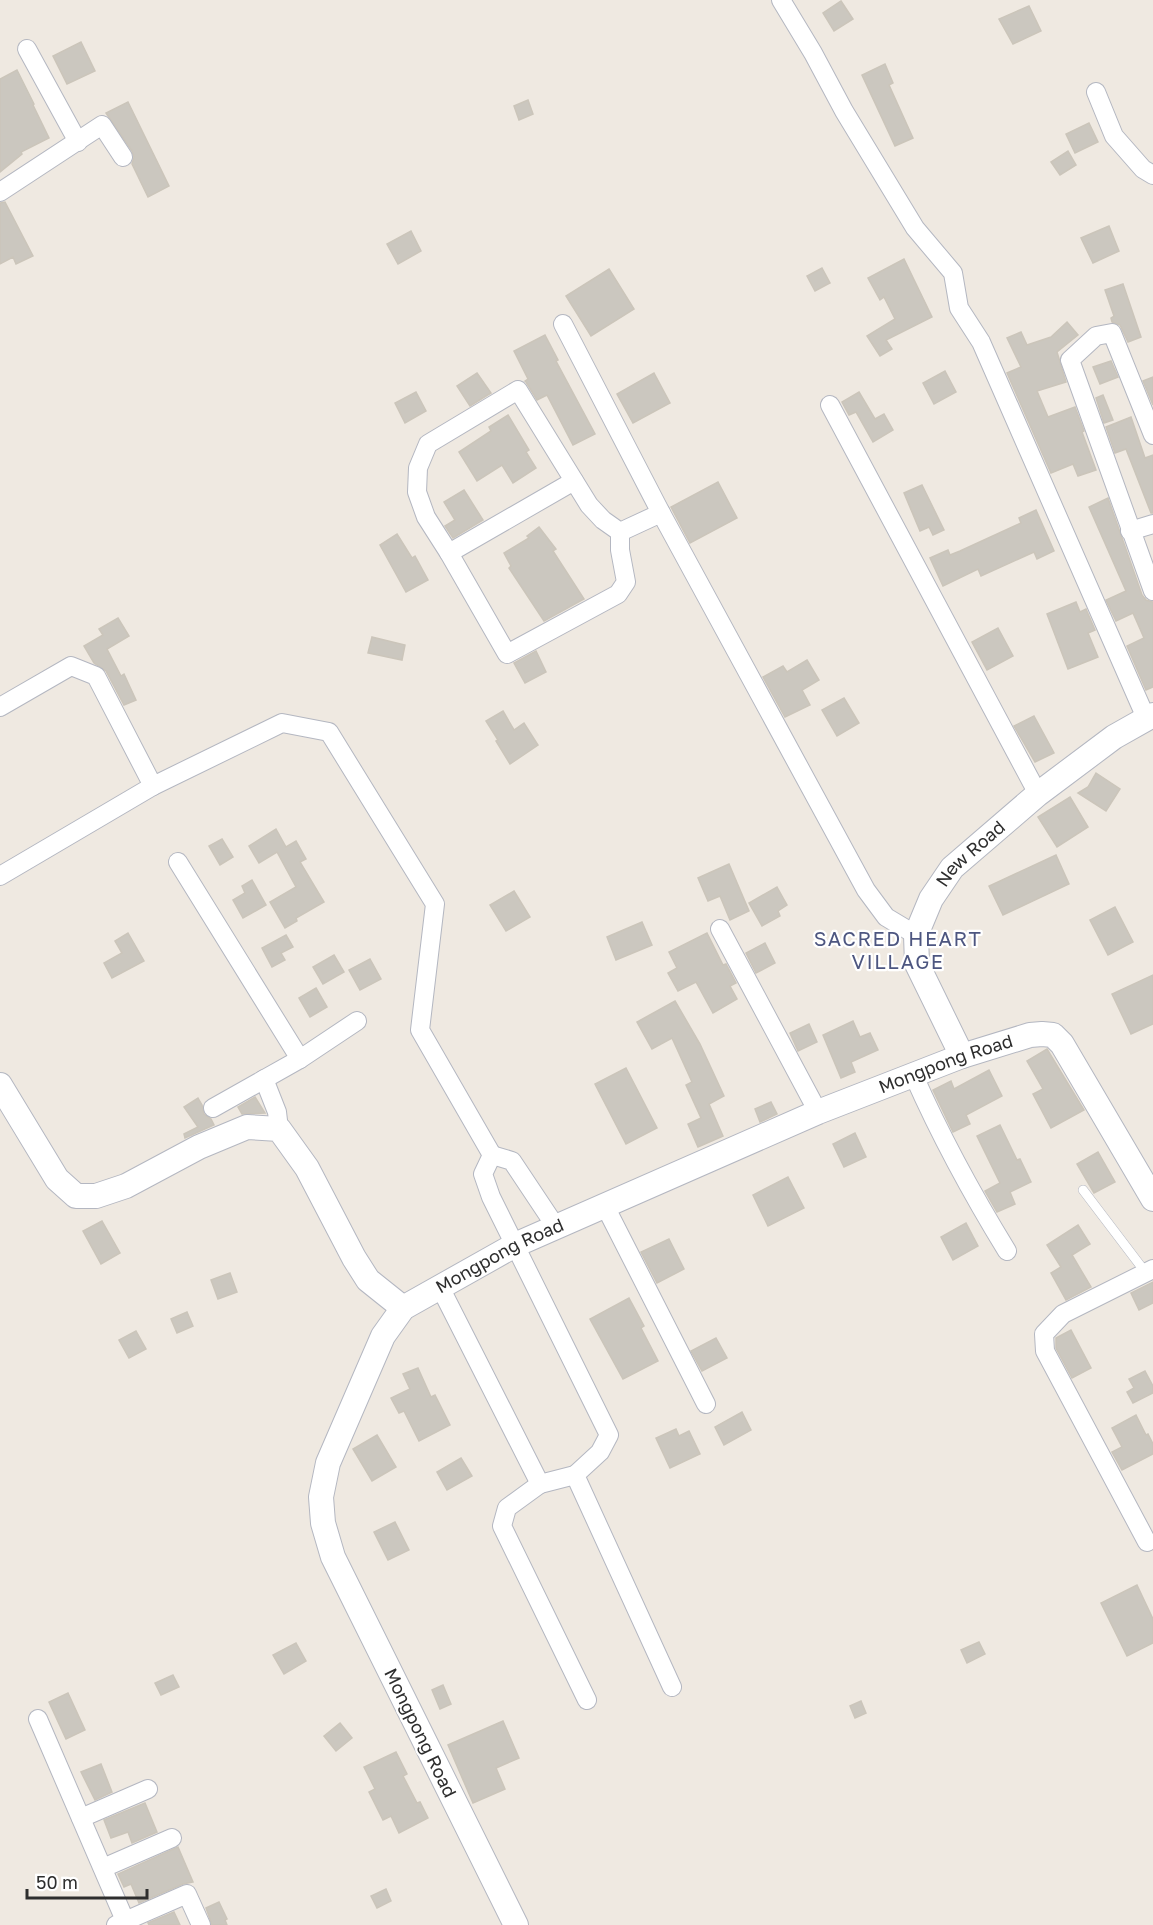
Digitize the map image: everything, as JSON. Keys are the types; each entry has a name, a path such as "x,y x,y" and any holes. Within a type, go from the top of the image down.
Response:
{"main road":[{"name":"New Road","path":"962,1056 918,964 916,935 931,899 952,868 1038,794 1114,737 1150,717"},
{"name":"Mongpong Road","path":"516,1925 333,1557 323,1523 321,1497 328,1463 383,1336 403,1308 515,1245 818,1112 962,1056 1030,1035 1053,1035 1062,1044 1153,1199"},
{"path":"0,1085 57,1179 76,1196 96,1196 126,1186 199,1147 247,1127 279,1129 307,1168 368,1280 403,1308"}],"street":[{"path":"781,0 844,111 915,228 953,273 959,308 981,342 1150,717"},
{"path":"27,49 78,142"},
{"path":"1096,92 1114,136 1143,169 1153,175"},
{"path":"0,192 102,125 123,157"},
{"path":"563,324 661,513 866,890 886,917 916,935"},
{"path":"1153,435 1112,333 1096,336 1070,360 1153,591"},
{"path":"518,390 589,505 603,520 620,532 620,550 626,582 618,594 507,654 426,517 417,492 418,468 428,444 518,390"},
{"path":"830,405 1038,794"},
{"path":"449,553 574,481"},
{"path":"620,532 661,513"},
{"path":"1130,531 1153,524"},
{"path":"0,707 71,666 96,675 153,786"},
{"path":"0,876 153,786 282,723 329,732 435,904 420,1030 492,1155 512,1161 556,1227"},
{"path":"178,862 300,1059"},
{"path":"720,929 818,1112"},
{"path":"213,1108 300,1059 357,1021"},
{"path":"914,1076 972,1195 1007,1251"},
{"path":"264,1079 277,1112 279,1129"},
{"path":"492,1155 483,1174 491,1197 609,1436 600,1452 575,1475 540,1484 507,1508 502,1526 587,1700"},
{"path":"605,1206 706,1404"},
{"path":"1147,1542 1045,1351 1044,1334 1063,1314 1149,1271"},
{"path":"440,1287 540,1484"},
{"path":"575,1475 672,1688"},
{"path":"38,1719 103,1868 123,1924 187,1894 201,1925"},
{"path":"81,1818 147,1789"},
{"path":"103,1868 172,1838"}],"lane":[{"path":"1083,1190 1149,1271"}],"building":[{"path":"841,1 853,19 834,31 823,13"},
{"path":"1029,6 1041,31 1013,44 999,19"},
{"path":"81,42 95,71 67,84 53,56"},
{"path":"885,64 893,83 889,85 913,138 895,146 862,75"},
{"path":"17,70 49,138 21,152 22,154 0,172 0,79"},
{"path":"528,100 533,114 519,120 514,106"},
{"path":"128,102 169,186 148,197 132,164 134,157 132,151 106,113"},
{"path":"1089,123 1098,142 1075,153 1066,134"},
{"path":"1068,151 1076,165 1060,175 1051,162"},
{"path":"5,202 33,256 16,264 13,257 0,264 0,203"},
{"path":"1109,226 1119,251 1093,263 1081,238"},
{"path":"411,231 421,251 398,264 387,244"},
{"path":"904,259 932,317 886,340 892,349 880,356 867,336 895,319 884,297 880,300 868,278"},
{"path":"822,268 830,283 815,291 807,276"},
{"path":"609,269 634,309 591,336 566,296"},
{"path":"1123,284 1141,337 1128,342 1120,325 1112,322 1111,318 1114,316 1105,290"},
{"path":"1067,322 1078,335 1057,352 1066,382 1037,391 1048,417 1075,407 1096,470 1078,476 1073,464 1051,473 1007,373 1021,367 1007,338 1021,332 1027,345 1051,337"},
{"path":"545,335 558,360 556,361 595,434 573,445 547,395 537,400 525,381 528,379 514,351"},
{"path":"1111,361 1118,377 1100,384 1093,367"},
{"path":"945,371 956,392 934,404 923,383"},
{"path":"477,373 491,393 470,406 457,386"},
{"path":"654,373 670,403 633,423 617,394"},
{"path":"1153,377 1153,405 1143,381"},
{"path":"416,392 426,411 405,423 395,403"},
{"path":"859,392 875,419 884,414 893,430 873,442 856,412 849,415 842,402"},
{"path":"1103,395 1113,420 1104,423 1096,398"},
{"path":"508,415 529,450 526,452 536,468 513,483 502,465 477,481 459,452 491,431 489,427"},
{"path":"1131,417 1145,458 1153,455 1153,513 1151,513 1126,449 1115,453 1106,427"},
{"path":"718,482 737,518 690,543 671,507"},
{"path":"922,485 944,530 933,535 929,527 920,531 904,493"},
{"path":"464,490 483,520 453,538 445,526 455,520 444,502"},
{"path":"1108,498 1142,595 1146,600 1153,602 1153,687 1146,690 1127,646 1144,638 1133,613 1116,621 1106,600 1126,591 1089,507"},
{"path":"1036,510 1054,551 1037,559 1034,552 981,576 978,569 943,586 930,558 948,550 950,555 960,551 1021,523 1019,518"},
{"path":"539,527 556,549 553,551 584,599 544,621 509,568 511,566 504,553 529,538 527,536"},
{"path":"397,534 412,558 415,556 428,580 406,592 380,545"},
{"path":"1076,602 1080,612 1086,609 1095,630 1088,633 1098,657 1068,669 1047,614"},
{"path":"118,618 129,636 107,649 121,676 124,674 136,700 124,705 106,671 94,663 84,646 103,635 99,629"},
{"path":"998,628 1013,656 987,670 972,642"},
{"path":"372,637 405,645 402,660 368,653"},
{"path":"536,651 546,672 525,683 514,663"},
{"path":"807,660 819,680 802,690 810,705 785,717 763,677 783,666 787,672"},
{"path":"844,698 859,723 837,736 822,710"},
{"path":"503,711 514,730 524,723 538,745 510,764 486,721"},
{"path":"1034,716 1054,753 1035,762 1014,726"},
{"path":"1096,773 1120,789 1106,811 1078,793 1088,787"},
{"path":"1070,797 1088,827 1057,847 1038,817"},
{"path":"276,829 286,847 296,841 306,859 300,862 324,902 296,918 297,921 285,928 270,902 296,887 277,852 259,863 249,846"},
{"path":"222,839 233,857 220,865 209,846"},
{"path":"1056,855 1069,884 1003,915 989,886"},
{"path":"729,864 749,911 730,920 720,896 708,901 698,878"},
{"path":"252,880 266,905 243,918 233,900 245,893 242,886"},
{"path":"777,887 787,905 778,911 780,916 762,926 749,903"},
{"path":"514,891 530,917 506,931 490,905"},
{"path":"1115,907 1133,942 1108,955 1090,920"},
{"path":"642,922 652,945 616,960 607,937"},
{"path":"128,933 144,961 112,978 104,963 122,953 115,941"},
{"path":"707,933 723,965 726,964 736,983 730,986 737,999 713,1013 696,982 678,991 668,973 677,968 669,952"},
{"path":"286,935 293,947 281,953 285,960 272,967 262,948"},
{"path":"765,943 775,963 756,973 746,953"},
{"path":"334,955 344,972 323,984 313,967"},
{"path":"370,959 381,979 360,990 349,970"},
{"path":"1153,975 1153,1024 1131,1034 1112,994"},
{"path":"316,988 327,1007 310,1017 299,998"},
{"path":"675,1001 700,1044 724,1096 709,1104 723,1136 698,1147 688,1124 701,1118 686,1085 692,1082 672,1038 652,1049 637,1022"},
{"path":"853,1021 860,1037 870,1033 878,1050 851,1062 855,1072 841,1078 823,1035"},
{"path":"809,1024 817,1042 798,1051 790,1033"},
{"path":"1047,1049 1084,1110 1051,1128 1033,1094 1043,1089 1027,1061"},
{"path":"626,1068 657,1128 626,1144 595,1084"},
{"path":"989,1070 1002,1096 966,1115 970,1124 953,1132 933,1090 951,1081 954,1089"},
{"path":"255,1097 265,1113 242,1114 238,1107"},
{"path":"198,1098 204,1114 211,1119 214,1125 185,1138 184,1134 198,1127 184,1107"},
{"path":"771,1102 777,1114 760,1122 755,1109"},
{"path":"1000,1125 1031,1182 1010,1192 1015,1204 997,1212 985,1191 1000,1183 977,1136"},
{"path":"855,1133 866,1157 844,1167 833,1144"},
{"path":"1098,1152 1115,1182 1094,1193 1077,1164"},
{"path":"788,1177 804,1208 768,1226 753,1195"},
{"path":"102,1221 120,1253 101,1264 83,1231"},
{"path":"966,1223 978,1246 953,1260 941,1237"},
{"path":"1078,1225 1090,1244 1072,1255 1091,1287 1066,1300 1051,1273 1061,1267 1047,1245"},
{"path":"669,1239 684,1269 657,1283 641,1252"},
{"path":"230,1273 237,1292 218,1299 211,1280"},
{"path":"1153,1282 1153,1303 1139,1310 1131,1293"},
{"path":"629,1298 644,1326 641,1328 658,1361 623,1379 590,1319"},
{"path":"187,1312 193,1326 177,1333 171,1319"},
{"path":"1071,1330 1091,1368 1072,1378 1056,1348 1056,1338"},
{"path":"136,1331 146,1349 129,1358 119,1340"},
{"path":"716,1338 727,1358 702,1371 691,1351"},
{"path":"418,1368 431,1397 435,1395 450,1425 419,1441 404,1411 399,1413 391,1398 410,1389 403,1374"},
{"path":"1145,1371 1153,1386 1153,1393 1133,1403 1127,1392 1134,1388 1129,1379"},
{"path":"742,1412 751,1430 724,1445 715,1427"},
{"path":"1136,1415 1153,1444 1153,1454 1122,1470 1112,1452 1122,1447 1112,1428"},
{"path":"676,1429 679,1436 689,1431 700,1454 670,1468 656,1438"},
{"path":"377,1435 396,1467 372,1481 353,1449"},
{"path":"461,1458 472,1476 447,1490 437,1472"},
{"path":"395,1522 409,1550 388,1560 374,1532"},
{"path":"1137,1585 1153,1619 1153,1643 1127,1656 1101,1603"},
{"path":"979,1642 985,1654 967,1663 961,1650"},
{"path":"296,1643 306,1661 284,1674 273,1655"},
{"path":"173,1675 179,1687 161,1695 155,1683"},
{"path":"443,1685 451,1704 440,1709 432,1690"},
{"path":"68,1693 85,1730 66,1739 49,1702"},
{"path":"861,1701 866,1713 855,1718 850,1706"},
{"path":"503,1721 519,1758 496,1768 505,1789 473,1803 448,1745"},
{"path":"340,1723 352,1738 336,1751 324,1736"},
{"path":"396,1752 407,1774 403,1776 428,1818 399,1833 391,1816 383,1820 369,1792 375,1789 364,1767"},
{"path":"101,1764 112,1792 95,1800 81,1772"},
{"path":"145,1803 157,1832 132,1843 128,1832 111,1838 104,1820"},
{"path":"178,1847 193,1882 139,1903 131,1884 124,1887 118,1874"},
{"path":"386,1889 391,1901 377,1908 371,1896"},
{"path":"219,1902 227,1919 225,1920 227,1925 212,1925 206,1908"},
{"path":"174,1912 180,1925 149,1925 148,1923"}],"district":[{"name":"SACRED HEART VILLAGE","path":"898,950"}]}
